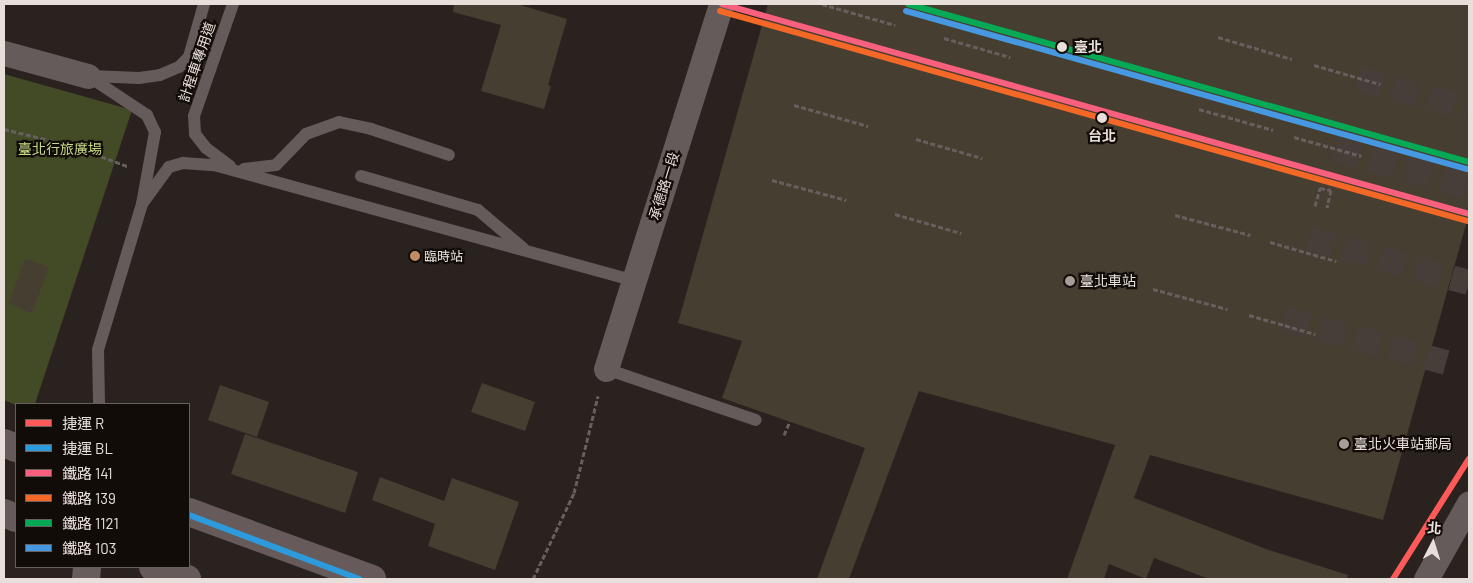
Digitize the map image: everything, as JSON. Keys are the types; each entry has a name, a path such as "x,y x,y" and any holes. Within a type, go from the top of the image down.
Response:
{"main road":[{"path":"190,512 372,579"},
{"path":"156,568 187,579"}],"street":[{"name":"承德路一段","path":"606,369 721,4"},
{"path":"4,53 88,76"},
{"path":"1426,579 1469,503"}],"lane":[{"path":"88,76 140,78 160,75 179,67 189,57 204,4"},
{"name":"計程車專用道","path":"233,4 194,116 195,134 206,148 239,170"},
{"path":"88,76 147,115 156,132 142,204 98,350 99,403"},
{"path":"239,170 276,164 306,134 339,122 371,129 449,156"},
{"path":"142,204 169,167 183,163 239,170 634,281"},
{"path":"362,176 478,210 526,252"},
{"path":"606,369 756,420"}],"path":[{"path":"822,4 895,25"},
{"path":"1218,37 1292,59"},
{"path":"944,38 1010,57"},
{"path":"1314,65 1380,84"},
{"path":"794,105 868,126"},
{"path":"1199,109 1273,130"},
{"path":"4,128 73,146 130,167"},
{"path":"1294,137 1361,156"},
{"path":"916,139 982,158"},
{"path":"772,180 846,200"},
{"path":"1315,206 1320,188 1331,190 1327,208"},
{"path":"895,214 961,233"},
{"path":"1175,215 1250,235"},
{"path":"1270,242 1336,261"},
{"path":"1153,289 1227,309"},
{"path":"1249,315 1315,334"},
{"path":"533,579 574,493 606,369"},
{"path":"784,435 790,421"}],"green space":[{"name":"臺北行旅廣場","path":"4,74 132,110 35,403 15,403 15,405 4,400"}],"building":[{"path":"454,4 517,4 567,19 548,85 551,86 544,109 481,91 501,25 453,12"},
{"name":"臺北車站","path":"768,4 1469,4 1469,214 1383,520 1150,455 1134,498 1266,549 1348,575 1347,579 1209,579 1154,558 1146,579 1109,564 1104,579 1067,579 1115,445 919,391 849,579 817,579 865,448 722,398 742,341 678,323"},
{"path":"25,259 49,267 32,313 9,304"},
{"path":"482,383 535,402 525,431 471,412"},
{"path":"220,385 269,402 257,437 208,420"},
{"path":"245,434 358,472 345,513 231,474"},
{"path":"380,477 444,501 452,478 519,502 495,570 428,546 435,524 372,500"}],"tunnel":[{"path":"1358,78 1469,108"},
{"path":"1335,149 1469,186"},
{"path":"1309,238 1469,282"},
{"path":"1284,318 1446,362"}],"metro line":[{"name":"R","path":"1393,579 1469,459"},
{"name":"BL","path":"190,515 359,579"}],"rail line":[{"name":"141","path":"722,4 1469,214"},
{"name":"1121","path":"908,4 1469,162"},
{"name":"139","path":"720,11 1467,221"},
{"name":"103","path":"906,11 1467,169"}],"place":[{"name":"臺北","path":"1062,47"},
{"name":"台北","path":"1102,118"},
{"name":"臨時站","path":"415,256"},
{"name":"臺北車站","path":"1070,281"},
{"name":"臺北火車站郵局","path":"1344,444"}]}
